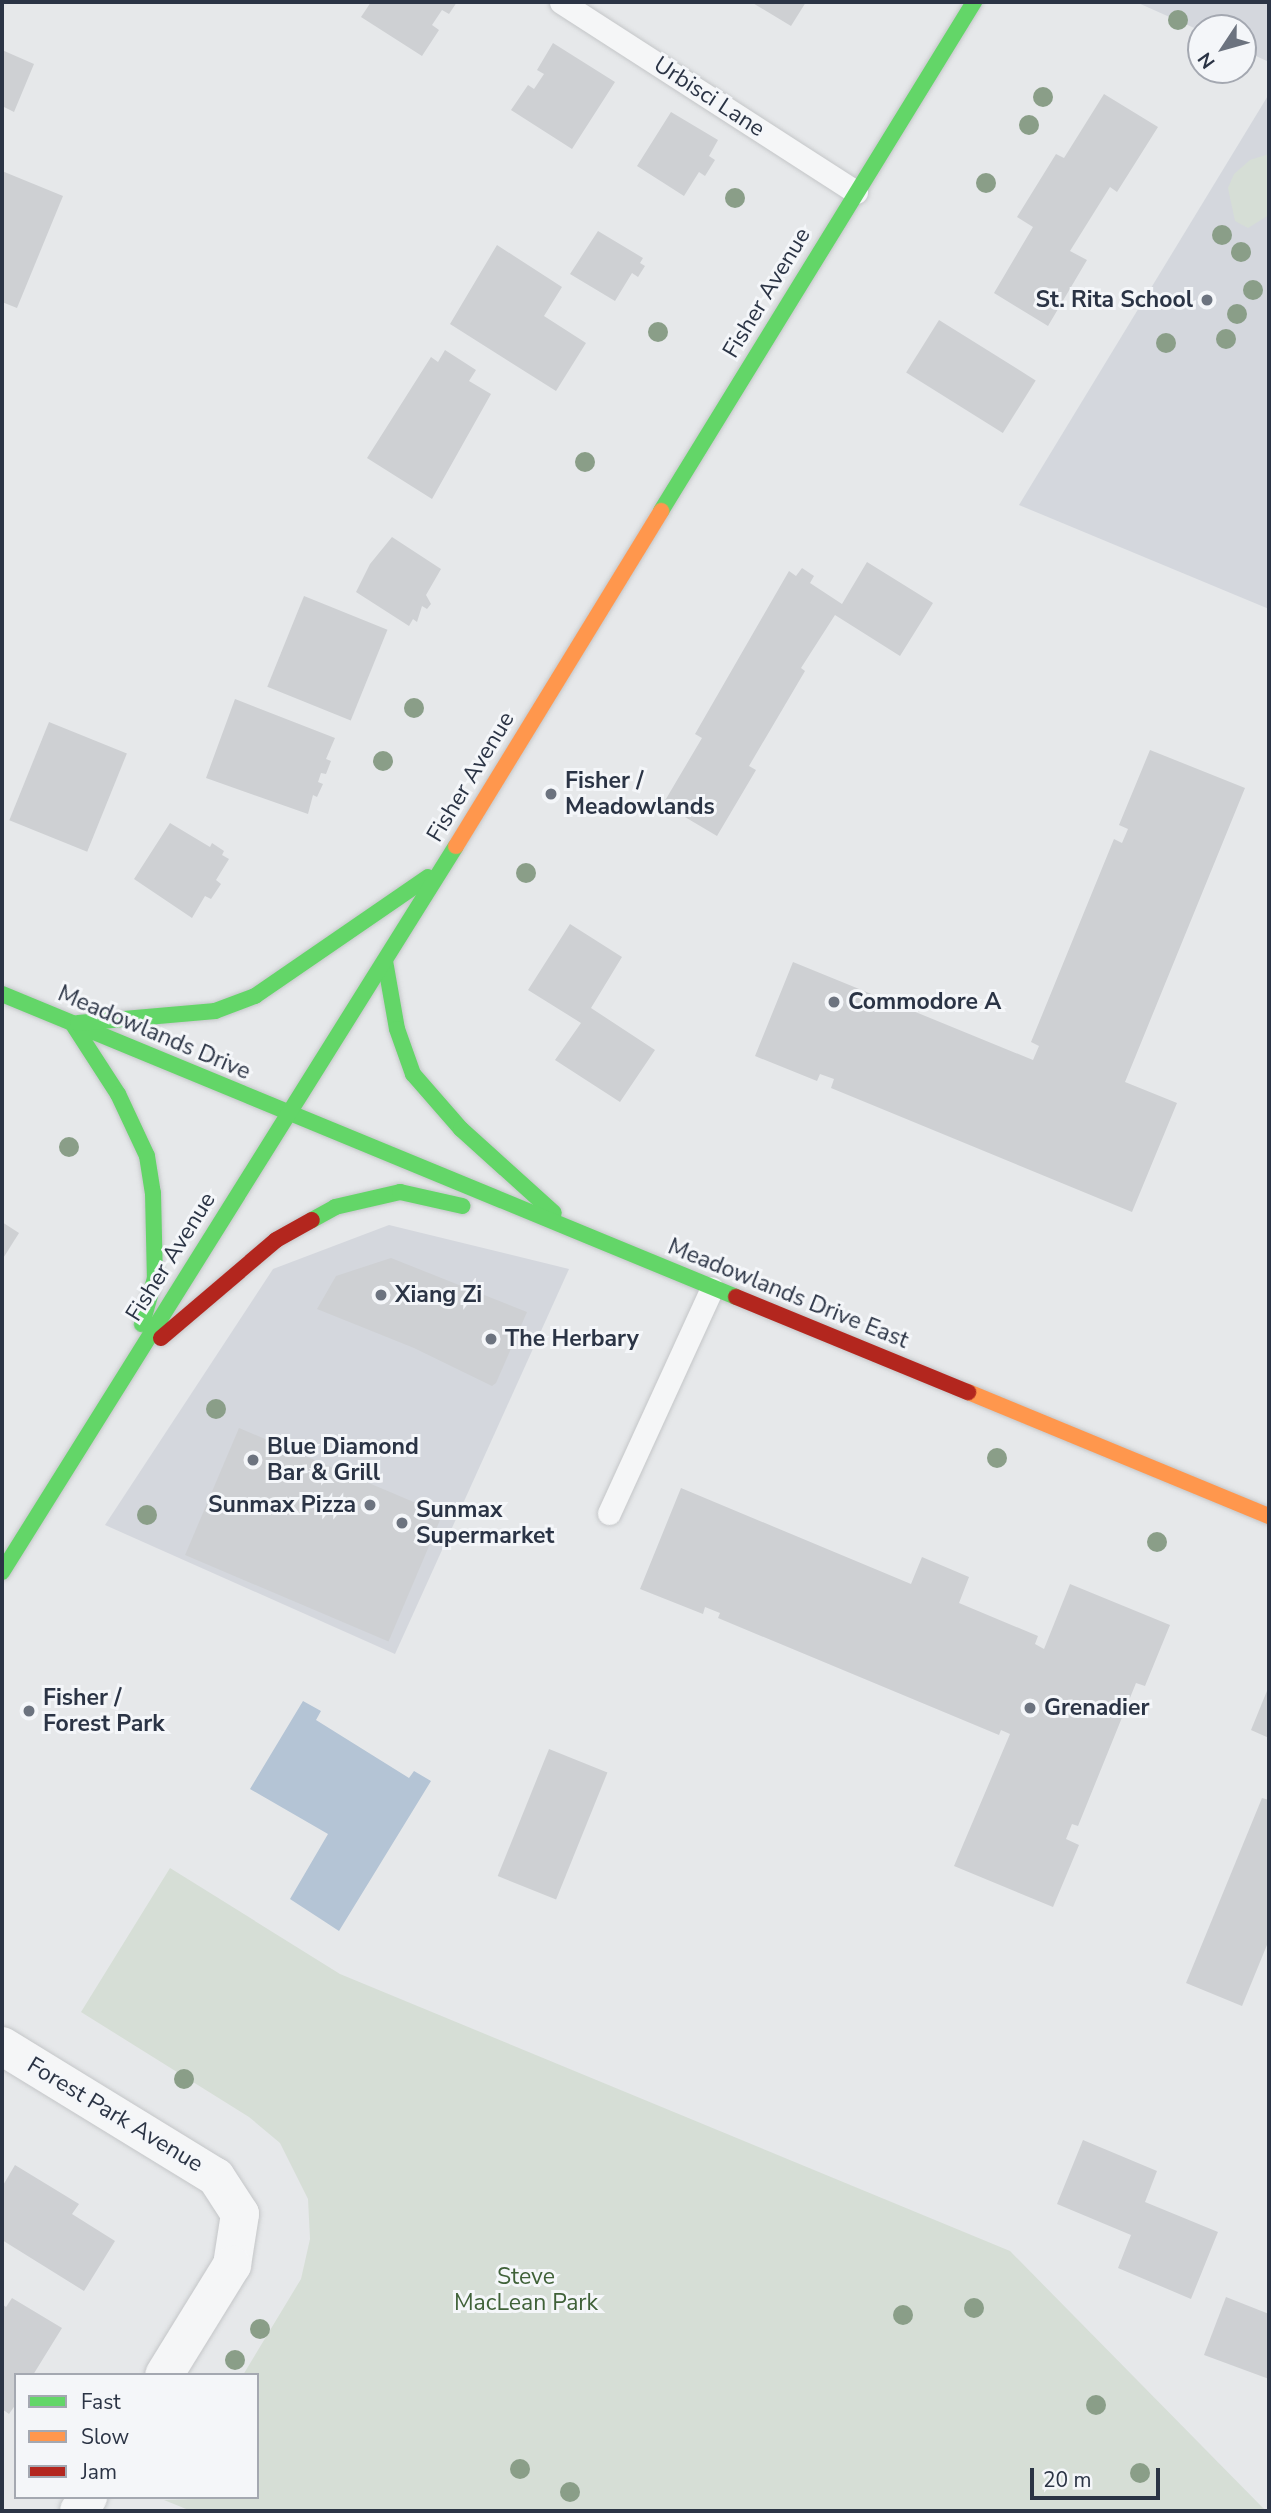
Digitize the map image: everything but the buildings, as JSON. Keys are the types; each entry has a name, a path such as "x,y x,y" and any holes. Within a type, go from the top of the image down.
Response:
{"main road":[{"name":"Fisher Avenue","path":"2,1572 385,961 974,2"},
{"path":"131,1363 155,1278 153,1193 147,1156 118,1094 72,1023 215,1012 255,996 443,866"},
{"path":"385,961 397,1029 413,1074 461,1129 573,1231"},
{"name":"Meadowlands Drive","path":"2,994 288,1115"},
{"name":"Meadowlands Drive East","path":"288,1115 1269,1516"},
{"path":"131,1363 276,1241 335,1207 371,1195 400,1192 573,1231"}],"street":[{"name":"Forest Park Avenue","path":"2,2046 216,2176 240,2214 232,2265 165,2373"}],"lane":[{"name":"Urbisci Lane","path":"561,2 856,192"},
{"path":"609,1513 712,1288"}],"shaded area":[{"path":"1136,2 1269,2 1269,62 1257,56 1257,14 1187,14 1187,25"},
{"name":"St. Rita School","path":"1269,94 1269,609 1019,505"},
{"path":"389,1225 569,1269 395,1654 105,1525 273,1269"}],"green space":[{"path":"1269,154 1269,215 1248,228 1235,221 1228,188 1234,174 1250,160"},
{"name":"Steve MacLean Park","path":"170,1868 340,1974 1010,2251 1266,2511 191,2511 164,2500 259,2499 259,2373 244,2373 301,2279 310,2239 308,2199 280,2143 249,2117 81,2012"}],"water":[{"path":"303,1701 321,1711 316,1720 409,1778 414,1771 431,1781 339,1931 290,1899 328,1834 250,1789"}],"traffic: fast":[{"path":"661,511 974,2"},
{"path":"2,1572 456,846"},
{"path":"78,1023 215,1011 255,996 428,877"},
{"path":"385,961 397,1029 413,1074 461,1129 554,1213"},
{"path":"2,994 736,1297"},
{"path":"72,1023 118,1094 147,1156 153,1193 155,1278 142,1324"},
{"path":"312,1220 335,1207 400,1192 462,1206"}],"traffic: slow":[{"path":"456,846 661,511"},
{"path":"968,1392 1269,1516"}],"traffic: jam":[{"path":"161,1338 276,1240 312,1220"},
{"path":"736,1297 968,1392"}],"place":[{"name":"St. Rita School","path":"1207,300"},
{"name":"Fisher / Meadowlands","path":"551,794"},
{"name":"Commodore A","path":"834,1002"},
{"name":"Xiang Zi","path":"381,1295"},
{"name":"The Herbary","path":"491,1339"},
{"name":"Blue Diamond Bar & Grill","path":"253,1460"},
{"name":"Sunmax Pizza","path":"370,1505"},
{"name":"Sunmax Supermarket","path":"402,1523"},
{"name":"Grenadier","path":"1030,1708"},
{"name":"Fisher / Forest Park","path":"29,1711"}]}
